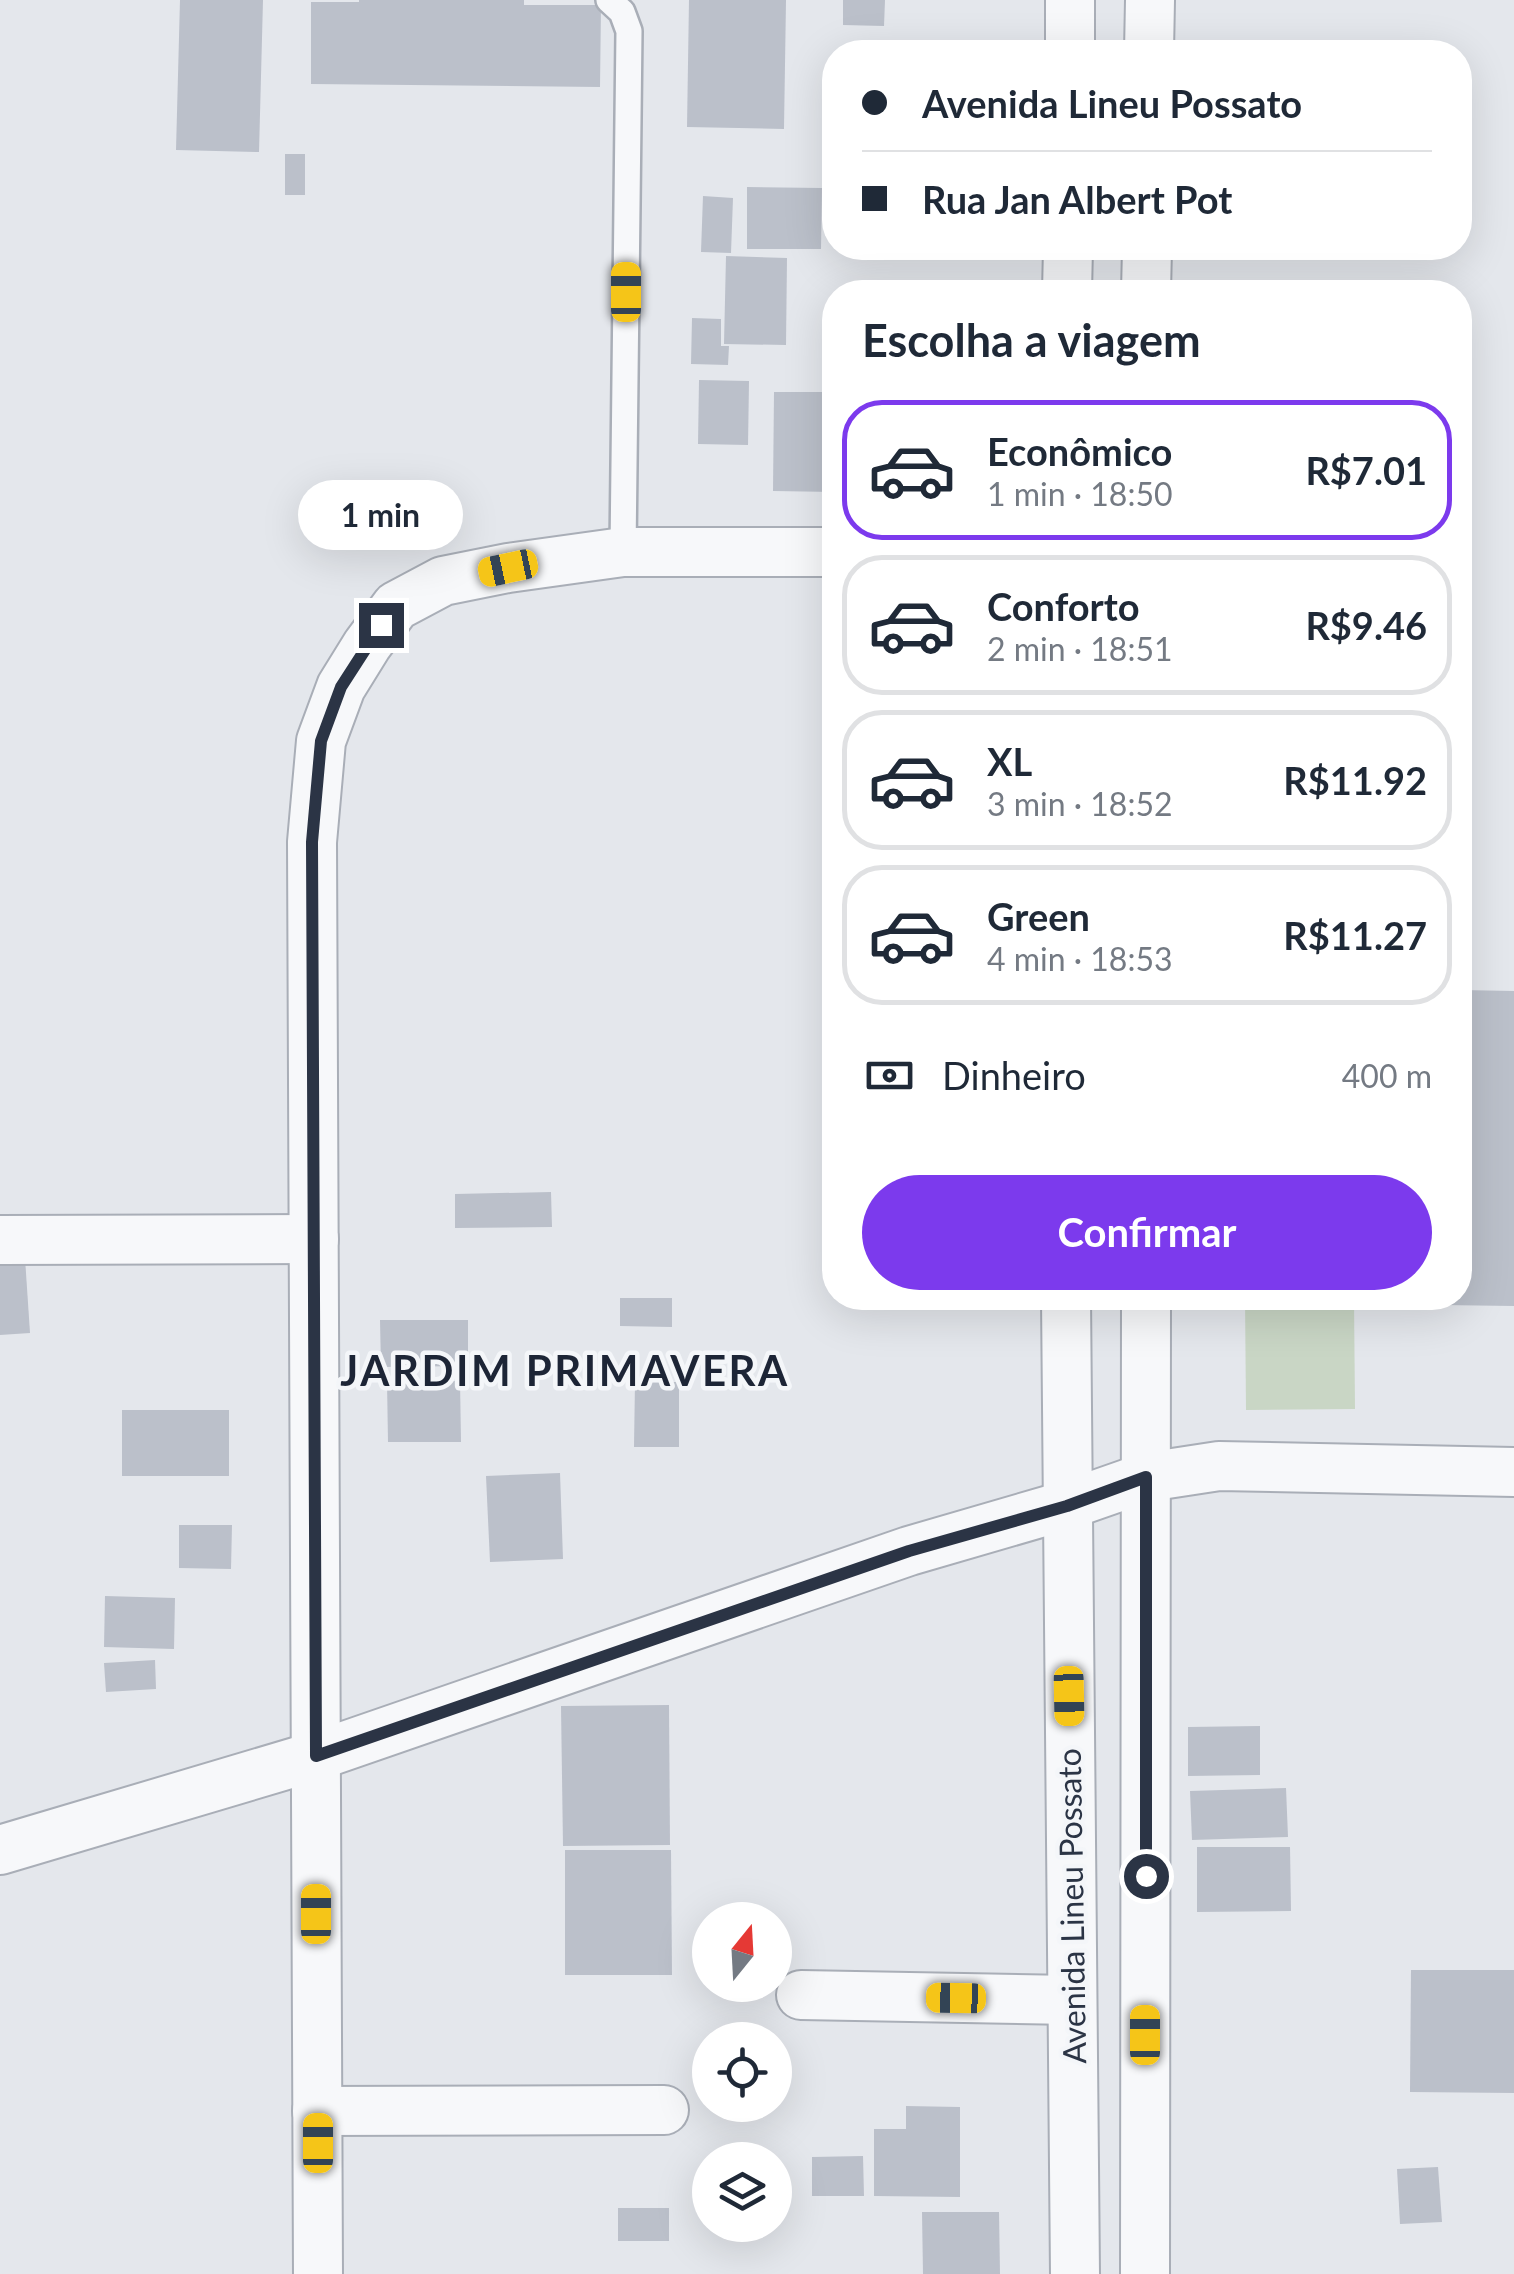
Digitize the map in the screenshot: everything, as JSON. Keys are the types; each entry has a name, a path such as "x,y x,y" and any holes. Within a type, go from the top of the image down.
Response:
{"street":[{"path":"1070,0 1070,40"},
{"path":"1149,40 1150,0"},
{"path":"318,2274 312,842 321,741 341,687 396,606 443,581 623,552 822,552"},
{"path":"0,1240 314,1240"},
{"name":"Avenida Lineu Possato","path":"1066,1310 1076,2274"},
{"path":"1145,2274 1146,1310"},
{"path":"0,1850 316,1756 909,1551 1067,1506 1146,1477 1219,1466 1514,1472"},
{"path":"801,1995 1072,2000"},
{"path":"317,2111 664,2110"}],"lane":[{"path":"610,0 622,12 630,31 623,552"}],"green space":[{"path":"1245,1310 1354,1310 1355,1409 1246,1410"}],"building":[{"path":"180,0 263,0 259,152 176,150"},
{"path":"524,0 524,5 601,5 600,87 311,84 311,2"},
{"path":"689,0 786,0 784,129 687,127"},
{"path":"843,0 885,0 884,26 843,25"},
{"path":"285,154 305,154 305,195 285,195"},
{"path":"747,187 822,188 821,249 747,249"},
{"path":"703,196 733,198 731,253 701,252"},
{"path":"726,256 787,258 786,345 724,344"},
{"path":"692,318 721,319 721,346 729,346 728,365 691,364"},
{"path":"699,380 749,381 748,445 698,444"},
{"path":"774,392 822,392 822,492 773,491"},
{"path":"1472,990 1514,991 1514,1306 1472,1305"},
{"path":"551,1192 552,1227 455,1228 455,1194"},
{"path":"25,1258 30,1333 0,1335 0,1259"},
{"path":"620,1298 672,1298 672,1327 620,1326"},
{"path":"380,1320 468,1320 468,1366 381,1367"},
{"path":"387,1381 460,1381 461,1442 388,1442"},
{"path":"635,1382 679,1382 679,1447 634,1447"},
{"path":"122,1410 229,1410 229,1476 122,1476"},
{"path":"560,1473 563,1559 490,1562 486,1476"},
{"path":"179,1525 232,1525 231,1569 179,1568"},
{"path":"105,1596 175,1598 174,1649 104,1647"},
{"path":"155,1660 156,1689 106,1692 104,1663"},
{"path":"669,1705 670,1845 563,1846 561,1706"},
{"path":"1260,1726 1260,1775 1188,1776 1188,1727"},
{"path":"1286,1788 1288,1837 1192,1840 1190,1791"},
{"path":"1197,1847 1290,1847 1291,1911 1197,1912"},
{"path":"565,1850 671,1850 672,1975 565,1975"},
{"path":"1411,1970 1514,1970 1514,2093 1410,2092"},
{"path":"906,2106 960,2107 960,2197 874,2196 874,2129 906,2129"},
{"path":"863,2156 864,2196 812,2196 812,2157"},
{"path":"1438,2167 1442,2222 1400,2224 1397,2169"},
{"path":"618,2208 669,2208 669,2241 618,2241"},
{"path":"922,2212 999,2212 1000,2274 923,2274"}],"district":[{"name":"JARDIM PRIMAVERA","path":"565,1370"}],"route":[{"path":"381,625 341,687 321,741 312,842 316,1756 909,1551 1067,1506 1146,1477 1146,1876"}]}
